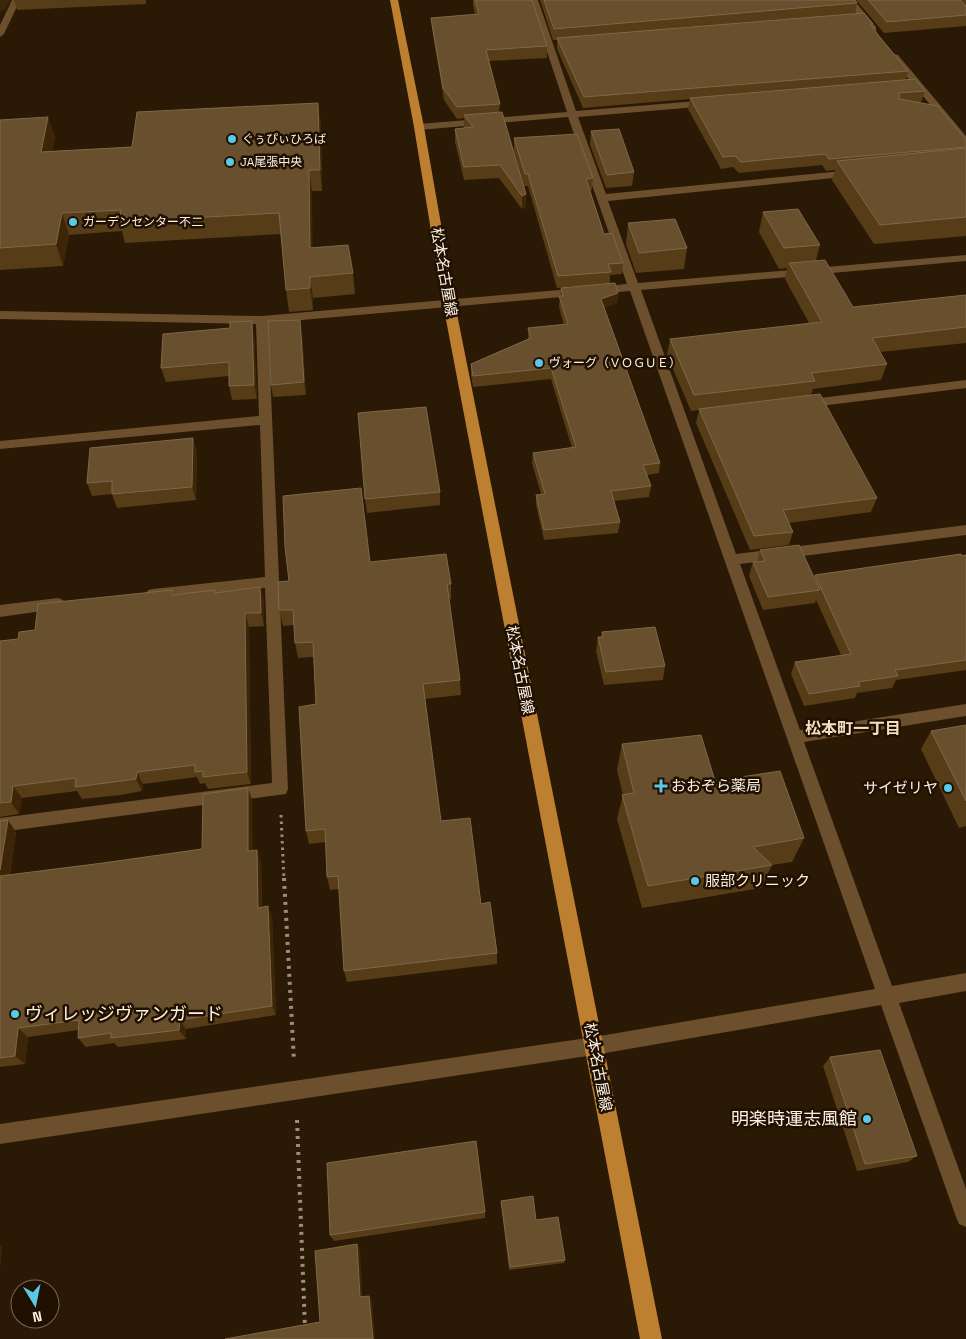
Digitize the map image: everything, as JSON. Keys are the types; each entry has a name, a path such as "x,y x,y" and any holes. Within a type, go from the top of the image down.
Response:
{"main road":[{"name":"松本名古屋線","path":"394,0 419,127 449,304 651,1339"}],"street":[{"path":"0,34 3,22 16,0"},
{"path":"534,0 554,44 572,114 634,287 686,418 732,560 794,737 966,1217"},
{"path":"850,0 858,18 884,44 913,85 966,142"},
{"path":"419,127 720,102"},
{"path":"602,198 868,172"},
{"path":"0,315 262,320 966,258"},
{"path":"0,825 280,789 262,320"},
{"path":"789,406 966,384"},
{"path":"0,445 266,420"},
{"path":"732,560 966,530"},
{"path":"136,596 271,582"},
{"path":"0,611 68,603"},
{"path":"794,737 966,710"},
{"path":"0,1134 594,1046 966,982"}],"path":[{"path":"280,789 306,1339"}],"building":[{"path":"475,0 532,0 547,46 486,50 500,104 457,107 443,88 431,18 479,14"},
{"path":"544,0 855,0 857,3 554,29"},
{"path":"868,0 960,0 966,6 966,15 887,22"},
{"path":"864,13 873,24 871,24 878,35 908,71 584,97 557,38"},
{"path":"915,79 925,91 899,93 899,99 938,106 966,140 966,147 829,159 825,154 741,162 735,156 723,157 690,98"},
{"path":"318,103 320,170 309,170 310,248 348,245 353,273 310,277 310,288 286,290 279,213 119,222 121,210 62,213 56,244 0,248 0,120 48,117 41,152 132,147 137,112"},
{"path":"502,112 526,194 522,196 500,165 464,167 455,129 473,127 464,115"},
{"path":"619,129 634,172 607,175 591,131"},
{"path":"577,134 593,178 586,179 604,234 612,233 623,263 608,264 611,272 558,276 528,174 525,174 514,138"},
{"path":"966,148 966,217 880,225 837,161"},
{"path":"798,209 820,245 784,248 763,212"},
{"path":"675,219 687,248 639,253 628,223"},
{"path":"825,260 853,307 966,295 966,327 872,338 887,364 811,373 815,381 694,395 670,339 822,322 789,263"},
{"path":"615,283 618,293 601,299 660,463 643,465 651,486 611,491 620,522 544,530 536,495 545,494 533,453 576,447 551,368 473,376 471,364 531,338 528,328 568,324 559,296 563,296 561,288"},
{"path":"300,320 304,382 271,385 268,321"},
{"path":"252,321 254,385 229,386 229,362 161,368 163,334 230,328 230,322"},
{"path":"820,394 877,498 783,510 793,532 754,536 699,409"},
{"path":"426,407 440,492 365,499 358,413"},
{"path":"193,438 192,487 112,494 112,481 87,483 90,448"},
{"path":"361,488 370,562 446,554 451,584 447,584 460,680 423,684 441,821 470,818 481,904 490,902 497,953 344,971 338,876 327,877 325,829 306,831 299,707 316,704 313,642 295,643 293,610 279,610 278,582 289,581 285,547 283,496"},
{"path":"799,545 820,590 768,597 753,562 765,561 760,550"},
{"path":"961,554 962,556 966,555 966,660 895,670 898,676 858,682 860,686 809,694 795,662 851,654 815,575"},
{"path":"260,587 261,613 245,613 247,772 203,777 203,771 195,772 195,765 137,772 136,779 75,787 76,778 13,786 11,802 0,803 0,641 18,639 19,632 35,630 38,604 172,590 172,595 215,590 215,593"},
{"path":"655,627 665,666 606,672 598,637 603,637 602,632"},
{"path":"966,725 966,801 931,731"},
{"path":"701,735 715,781 780,771 804,838 753,847 772,865 648,886 622,795 634,793 622,744"},
{"path":"248,788 248,851 257,850 258,908 268,906 272,1006 180,1020 179,1030 111,1038 111,1033 78,1038 79,1020 18,1028 15,1056 0,1058 0,876 202,849 203,794"},
{"path":"8,820 0,870 0,821"},
{"name":"明楽時運志風館","path":"880,1050 917,1156 865,1164 830,1057"},
{"path":"476,1141 485,1212 330,1235 327,1163"},
{"path":"533,1196 536,1220 558,1217 565,1260 510,1267 501,1201"},
{"path":"357,1244 360,1297 369,1296 373,1339 225,1339 320,1322 315,1251"}],"place":[{"name":"ぐぅぴぃひろば","path":"232,139"},
{"name":"JA尾張中央","path":"230,162"},
{"name":"ガーデンセンター不二","path":"73,222"},
{"name":"ヴォーグ（ＶＯＧＵＥ）","path":"539,363"},
{"name":"おおぞら薬局","path":"661,786"},
{"name":"サイゼリヤ","path":"948,788"},
{"name":"服部クリニック","path":"695,881"},
{"name":"ヴィレッジヴァンガード","path":"15,1014"},
{"name":"明楽時運志風館","path":"867,1119"}],"district":[{"name":"松本町一丁目","path":"853,728"}]}
